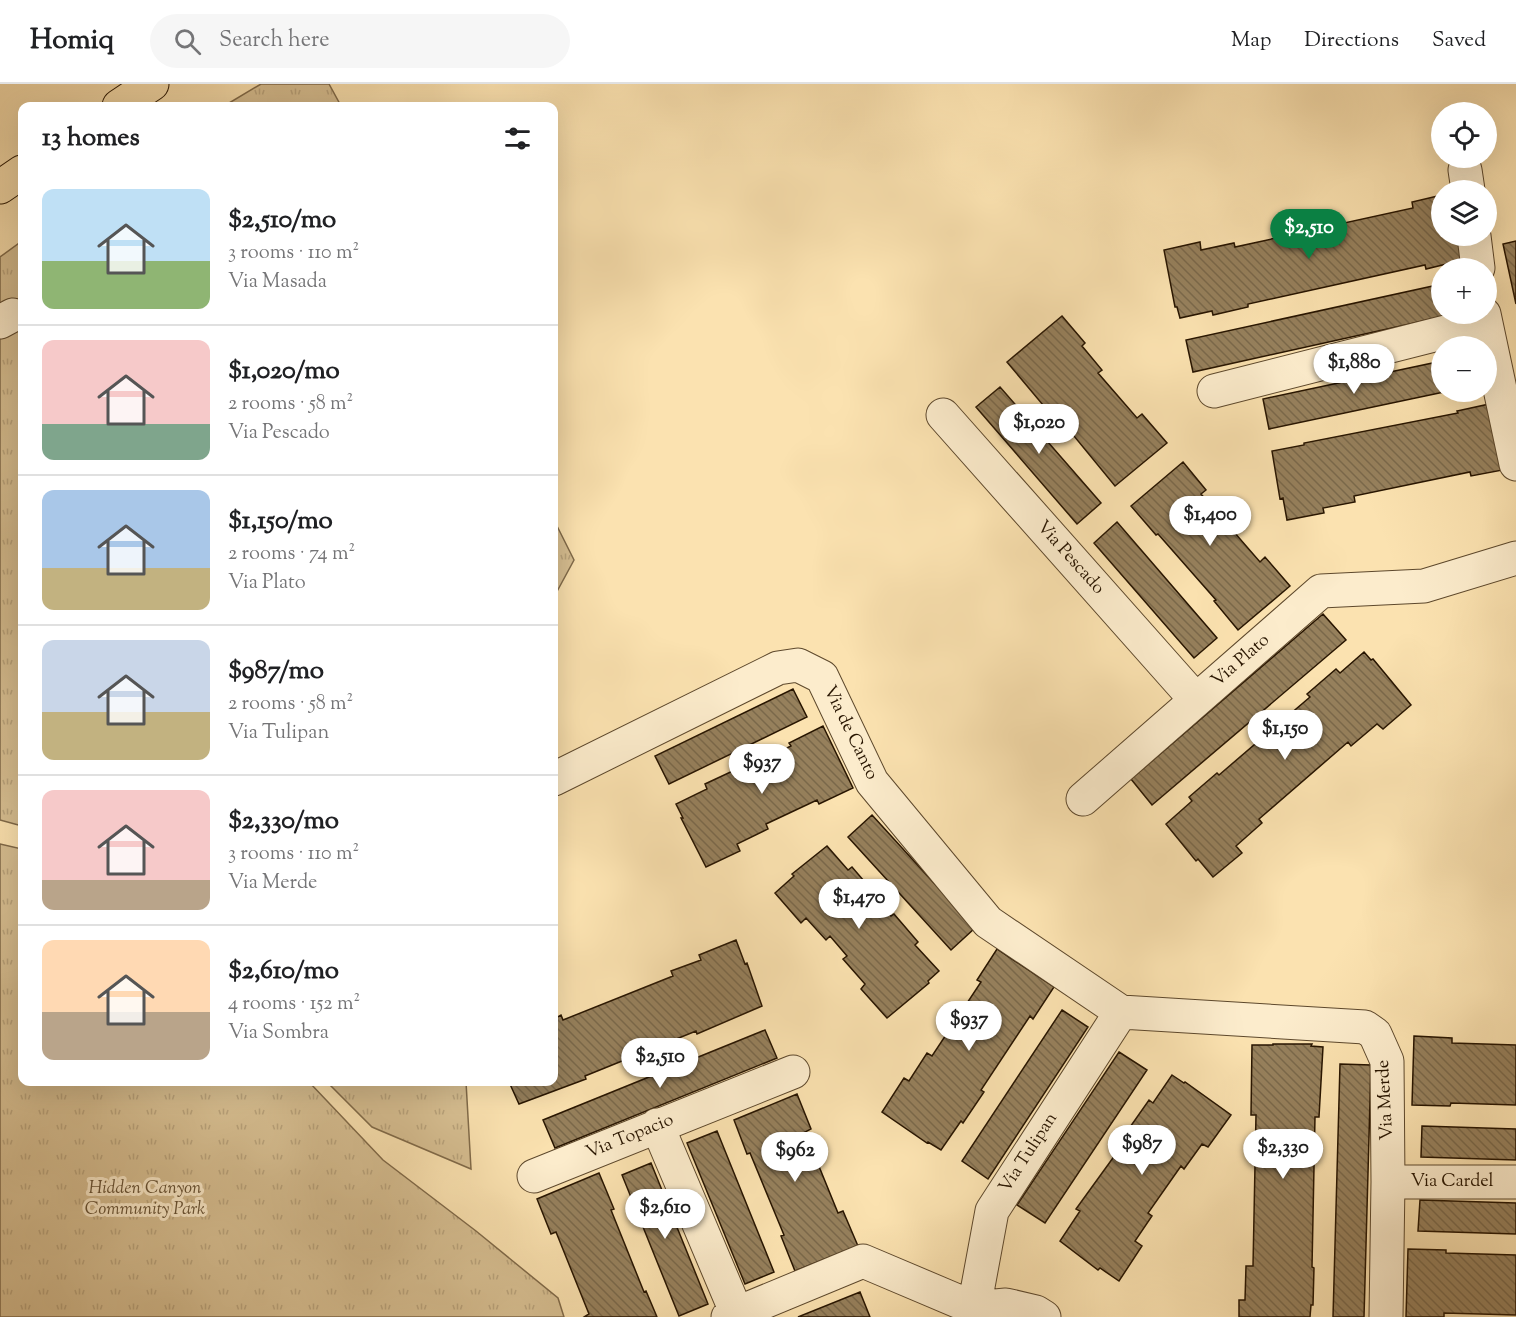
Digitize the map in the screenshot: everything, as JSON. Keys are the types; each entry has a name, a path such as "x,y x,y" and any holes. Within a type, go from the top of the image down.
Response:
{"main road":[{"path":"125,102 152,84"},
{"path":"0,187 18,175"}],"street":[{"path":"1214,391 1463,324"},
{"path":"1486,324 1516,464"},
{"name":"Via Pescado","path":"943,415 1196,700"},
{"name":"Via Plato","path":"1083,799 1321,591 1424,585 1516,558"},
{"name":"Via de Canto","path":"558,777 778,668 798,665 822,677 872,782 988,922 1121,1012"},
{"name":"Via Merde","path":"1121,1012 1365,1027 1376,1034 1387,1061 1386,1317"},
{"name":"Via Tulipan","path":"974,1308 992,1211 1121,1012"},
{"name":"Via Topacio","path":"534,1176 793,1072"},
{"path":"657,1125 733,1315 863,1261 974,1308 1006,1305 1036,1312 1044,1317"},
{"name":"Via Cardel","path":"1388,1182 1516,1182"}],"green space":[{"path":"261,84 329,84 339,102 231,102"},
{"path":"18,244 18,825 0,820 0,257"},
{"path":"558,528 574,560 558,590"},
{"name":"Hidden Canyon Community Park","path":"0,844 18,848 18,1086 313,1086 383,1160 476,1231 558,1298 564,1317 0,1317"},
{"path":"331,1086 466,1086 471,1169 372,1127"}],"building":[{"path":"1431,198 1431,246 1460,246 1463,258 1431,258 1431,268 1426,269 1425,265 1248,304 1248,307 1213,315 1212,311 1180,318 1177,307 1175,307 1164,250 1200,242 1201,250 1234,243 1235,247 1413,208 1412,202"},
{"path":"1516,241 1516,304 1503,244"},
{"path":"1431,286 1431,319 1193,372 1186,340"},
{"path":"1062,316 1085,343 1082,346 1102,370 1098,373 1137,418 1142,414 1167,443 1115,486 1056,414 1053,417 1007,362"},
{"path":"1431,363 1431,395 1269,429 1263,399"},
{"path":"1000,387 1101,503 1077,524 976,407"},
{"path":"1494,403 1508,469 1471,476 1470,472 1354,496 1355,502 1323,508 1324,513 1287,520 1283,498 1280,499 1272,451 1458,413 1457,411"},
{"path":"1183,462 1206,490 1201,494 1260,562 1265,557 1290,586 1238,630 1214,601 1216,600 1131,506"},
{"path":"1117,522 1217,638 1194,658 1094,543"},
{"path":"1323,614 1346,640 1152,805 1131,779"},
{"path":"1364,652 1371,660 1373,659 1411,705 1383,729 1377,724 1351,746 1348,742 1259,819 1262,823 1236,846 1242,853 1213,877 1198,859 1196,861 1166,824 1192,801 1189,797 1217,773 1219,775 1310,697 1307,694 1336,669 1340,673"},
{"path":"793,689 807,717 669,784 655,756"},
{"path":"823,726 853,788 819,804 817,800 766,824 768,829 737,844 740,851 706,867 676,804 707,789 705,784 739,768 740,771 791,746 789,743"},
{"path":"872,815 975,928 951,950 848,837"},
{"path":"827,846 848,870 852,867 876,895 874,897 891,916 894,914 918,942 915,945 939,971 928,981 929,983 887,1018 861,989 865,984 843,959 847,956 830,936 826,940 806,918 801,923 775,893 794,876 792,874"},
{"path":"736,940 745,964 747,963 762,1006 697,1034 696,1031 585,1076 586,1079 519,1104 511,1086 558,1086 558,1017 561,1015 563,1020 673,976 671,971 701,960 699,955"},
{"path":"997,949 1054,987 1033,1019 1030,1016 981,1090 984,1092 941,1150 882,1112 904,1078 909,1081 927,1053 932,1056 981,982 977,980"},
{"path":"1062,1010 1088,1027 988,1179 962,1161"},
{"path":"765,1030 777,1058 555,1148 543,1120"},
{"path":"1414,1036 1452,1038 1452,1043 1516,1045 1516,1105 1451,1103 1450,1106 1412,1105"},
{"path":"1312,1044 1311,1046 1323,1047 1319,1117 1315,1117 1312,1267 1314,1268 1313,1305 1311,1305 1310,1317 1239,1317 1239,1300 1245,1300 1246,1266 1253,1266 1256,1115 1251,1115 1252,1045"},
{"path":"1119,1052 1147,1070 1045,1223 1017,1205"},
{"path":"1340,1064 1371,1065 1364,1317 1333,1317"},
{"path":"1172,1075 1231,1115 1208,1147 1202,1144 1184,1169 1181,1166 1148,1213 1152,1216 1135,1241 1142,1246 1119,1281 1100,1268 1098,1270 1060,1241 1080,1211 1076,1209 1131,1133 1128,1130 1149,1100 1153,1103"},
{"path":"797,1094 811,1129 805,1132 838,1213 843,1211 858,1246 795,1271 781,1236 784,1235 734,1120"},
{"path":"1422,1126 1516,1129 1516,1160 1421,1157"},
{"path":"717,1131 774,1272 745,1284 687,1143"},
{"path":"651,1163 708,1304 679,1316 622,1175"},
{"path":"599,1173 614,1209 611,1210 644,1292 646,1291 657,1317 584,1317 589,1314 556,1232 551,1234 537,1199"},
{"path":"1420,1200 1516,1203 1516,1234 1418,1231"},
{"path":"1408,1249 1446,1250 1446,1253 1516,1255 1516,1315 1444,1313 1444,1317 1406,1317"},
{"path":"860,1292 870,1317 798,1317"}]}
